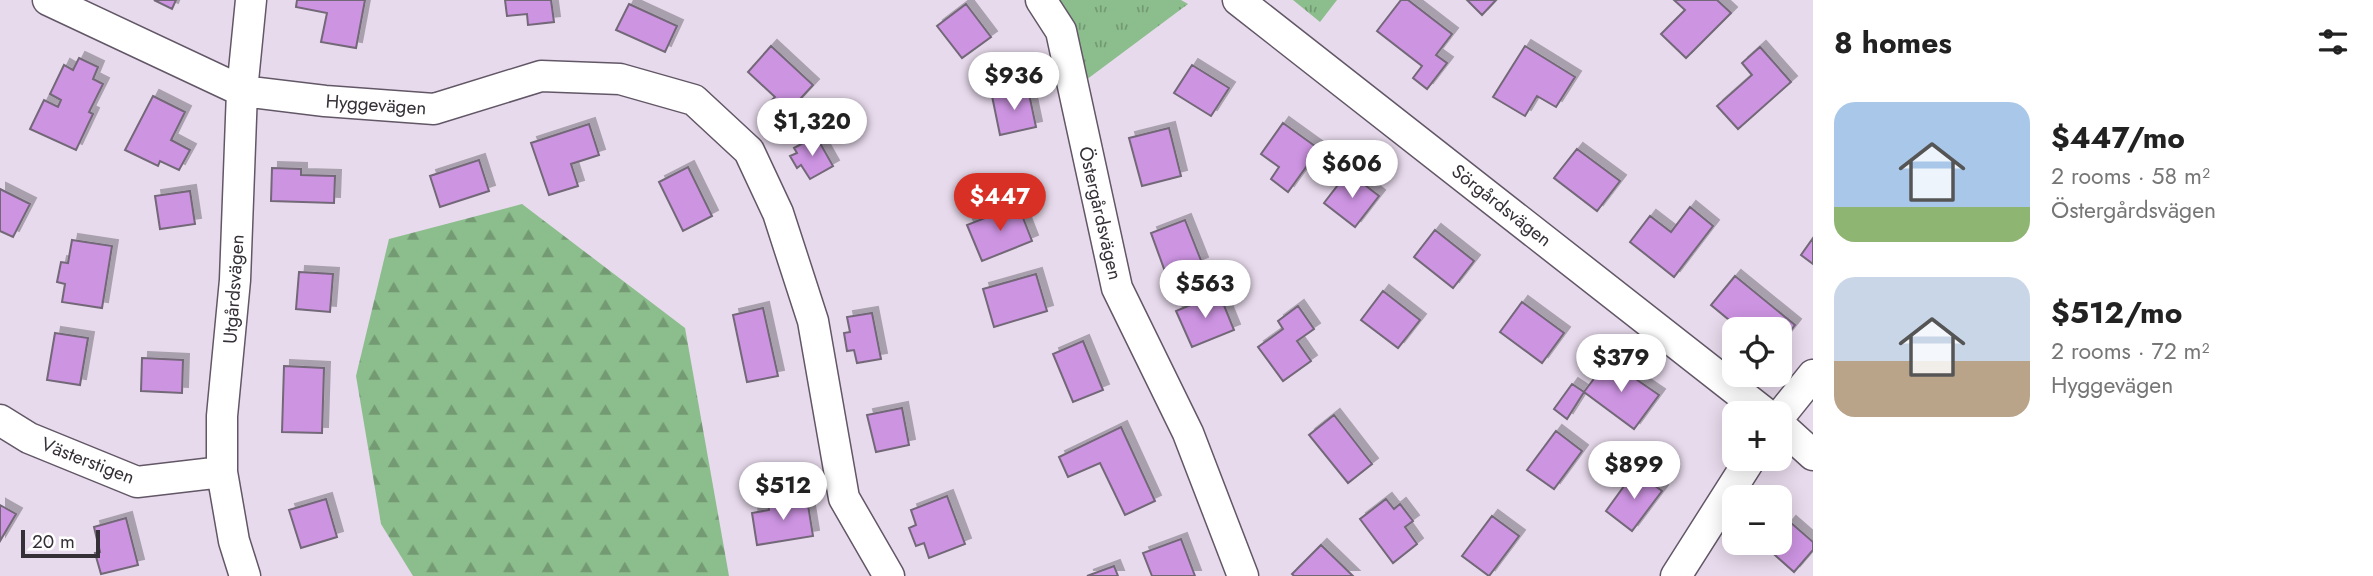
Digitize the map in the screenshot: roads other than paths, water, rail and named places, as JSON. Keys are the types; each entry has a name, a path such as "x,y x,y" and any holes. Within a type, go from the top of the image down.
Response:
{"street":[{"name":"Hyggevägen","path":"48,0 242,91 325,101 434,109 541,76 620,79 694,100 749,151 778,213 813,321 844,498 889,576"},
{"name":"Utgårdsvägen","path":"245,576 234,541 222,472 222,416 235,279 242,91 251,0"},
{"name":"Östergårdsvägen","path":"1041,0 1061,31 1117,288 1188,433 1243,576"},
{"name":"Sörgårdsvägen","path":"1238,0 1750,401"},
{"path":"1792,401 1813,376"},
{"name":"Västerstigen","path":"0,420 29,438 137,482 222,472"},
{"path":"1792,436 1813,455"},
{"path":"1676,576 1743,471"}]}
